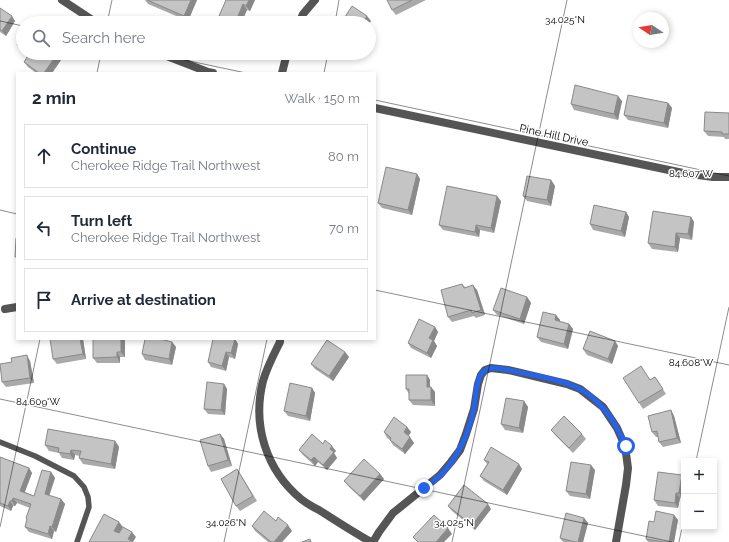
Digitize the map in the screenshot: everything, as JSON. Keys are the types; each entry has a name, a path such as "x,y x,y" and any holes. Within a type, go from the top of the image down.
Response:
{"street":[{"path":"62,0 86,16"},
{"path":"302,16 315,0"},
{"path":"177,60 208,72"},
{"path":"282,72 285,60"},
{"name":"Pine Hill Drive","path":"376,108 683,173 713,177 729,177"},
{"path":"5,309 16,307"},
{"path":"280,340 263,380 259,403 260,424 267,454 284,482 301,499 332,519 372,542 393,513 440,475 460,450 472,415 481,375 485,370 491,368 502,369 567,384 580,389 603,407 617,428 626,446 628,468 616,542"}],"lane":[{"path":"0,442 35,456 74,476 84,488 88,497 88,507 77,542"}],"building":[{"path":"147,0 191,0 184,16"},
{"path":"226,0 249,0 246,6 243,4 238,16 219,16"},
{"path":"387,0 412,0 392,10"},
{"path":"352,6 367,16 346,16"},
{"path":"0,8 12,16 2,31 0,29"},
{"path":"25,60 53,60 45,72 38,72 24,62"},
{"path":"575,85 618,96 614,114 571,104"},
{"path":"628,95 668,103 664,123 624,115"},
{"path":"705,112 729,113 729,134 704,131"},
{"path":"386,167 417,174 408,210 378,203"},
{"path":"527,176 551,180 547,200 523,196"},
{"path":"447,186 497,196 491,228 476,225 475,232 439,225"},
{"path":"594,205 626,212 621,231 590,224"},
{"path":"653,211 691,217 688,234 676,233 675,247 648,243"},
{"path":"462,284 464,288 473,285 481,310 472,313 471,310 448,317 441,290"},
{"path":"501,288 527,297 520,319 493,310"},
{"path":"543,312 556,315 555,320 569,324 564,344 537,337"},
{"path":"419,319 435,327 429,338 433,340 427,353 408,343"},
{"path":"590,331 615,341 608,359 583,349"},
{"path":"50,340 80,340 83,354 53,359"},
{"path":"93,340 121,340 121,352 117,352 117,357 93,358"},
{"path":"145,340 164,340 172,342 169,359 142,354"},
{"path":"213,340 235,340 231,353 226,352 222,366 208,362"},
{"path":"327,340 345,352 329,376 311,364"},
{"path":"27,355 30,378 2,382 0,364 12,362 11,358"},
{"path":"641,366 650,380 655,377 663,389 639,403 623,378"},
{"path":"406,375 427,375 427,387 431,387 431,400 409,400 409,389 406,389"},
{"path":"207,382 224,384 221,410 204,409"},
{"path":"290,383 312,388 306,416 284,411"},
{"path":"506,398 524,401 519,428 501,424"},
{"path":"671,410 677,438 659,442 657,431 652,432 648,416"},
{"path":"564,416 582,434 569,448 551,430"},
{"path":"394,417 407,427 404,432 410,437 402,449 390,440 391,438 384,432"},
{"path":"48,429 115,441 111,464 79,458 81,451 71,450 70,454 58,452 59,448 45,445"},
{"path":"220,434 228,460 208,466 200,440"},
{"path":"312,434 323,444 325,440 332,446 330,449 334,452 323,465 314,457 311,460 299,450"},
{"path":"491,447 519,464 503,490 480,476 489,462 484,460"},
{"path":"0,457 29,468 20,491 34,496 42,470 51,472 45,494 61,499 52,527 50,526 48,534 25,527 26,518 31,504 13,498 8,506 0,503"},
{"path":"364,459 380,474 360,496 344,481"},
{"path":"571,462 591,465 586,494 566,491"},
{"path":"237,469 253,496 236,506 221,479"},
{"path":"658,472 681,475 679,493 676,493 675,503 654,500"},
{"path":"464,485 488,504 472,525 448,506"},
{"path":"264,511 276,521 278,517 288,525 274,542 271,542 252,526"},
{"path":"656,511 674,515 669,542 646,539 649,521 654,522"},
{"path":"566,513 584,518 578,542 560,538"},
{"path":"104,514 119,522 114,531 119,533 123,527 132,532 128,539 133,542 89,542"},
{"path":"434,515 448,528 436,542 418,542 413,537"},
{"path":"310,539 311,542 302,542"}],"route":[{"path":"424,488 440,475 460,450 474,409 481,375 485,370 491,368 549,379 580,389 603,407 617,428 626,446"}]}
